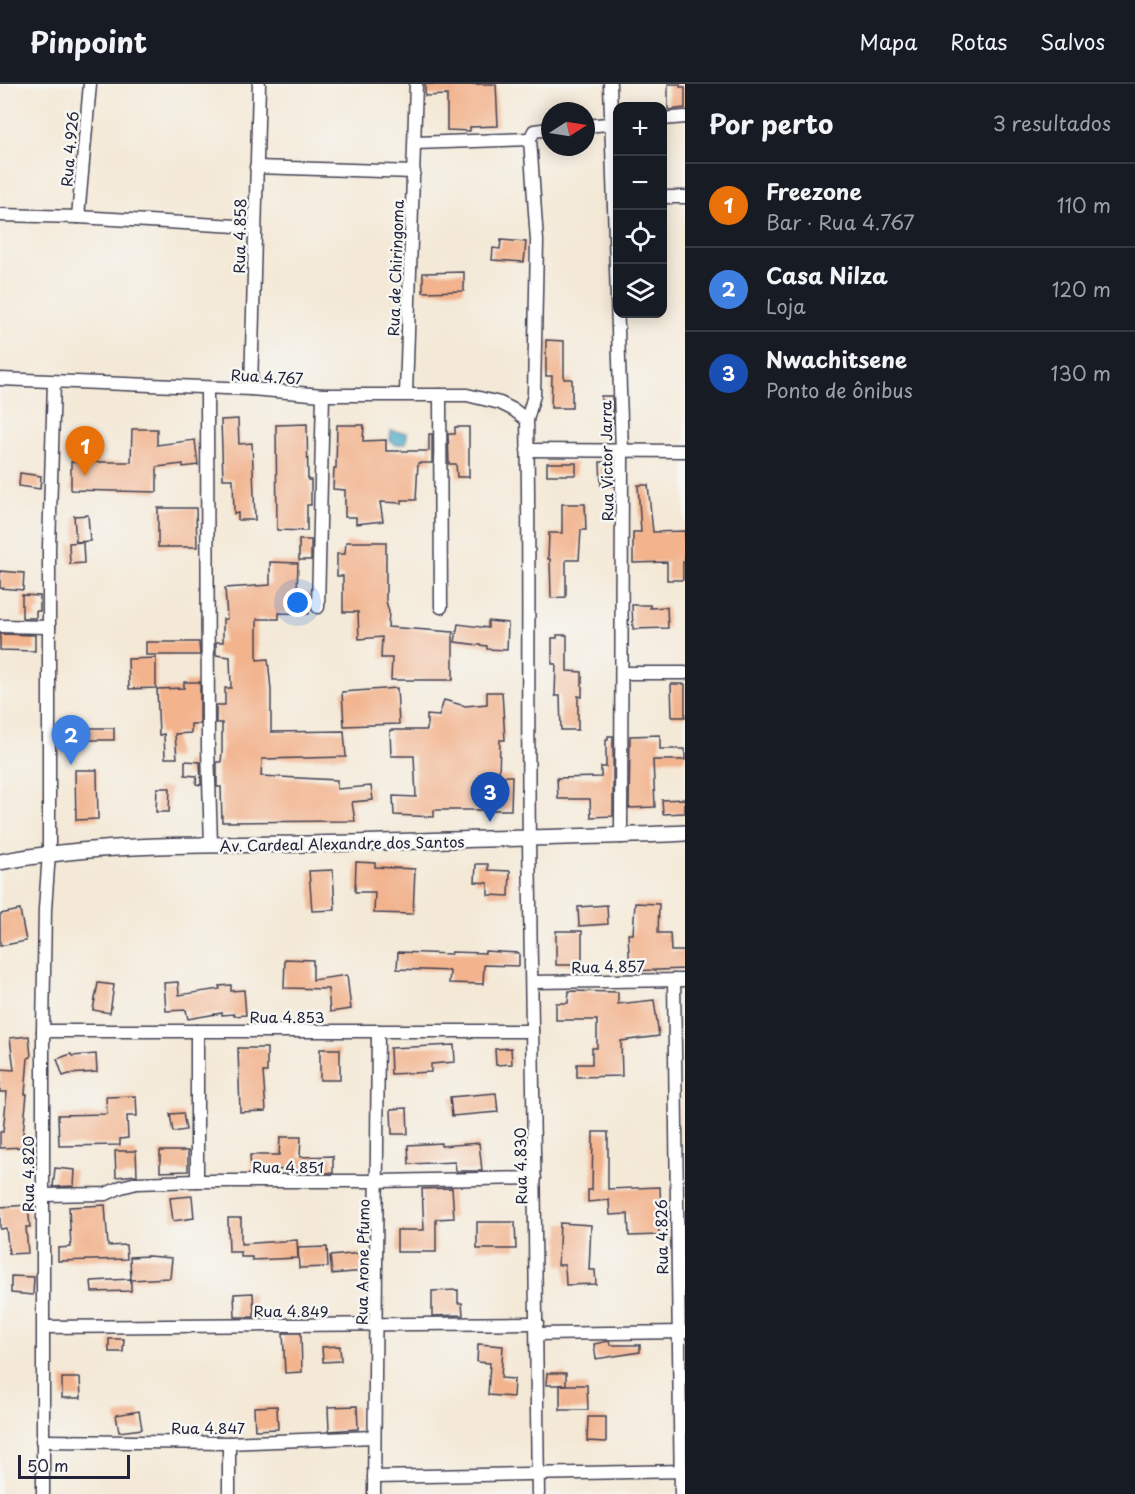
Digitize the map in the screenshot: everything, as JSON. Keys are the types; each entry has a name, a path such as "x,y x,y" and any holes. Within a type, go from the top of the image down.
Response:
{"street":[{"name":"Rua 4.926","path":"78,217 90,84"},
{"name":"Rua 4.858","path":"251,389 259,84"},
{"name":"Rua de Chiringoma","path":"406,394 416,84"},
{"name":"Rua Victor Jarra","path":"610,84 613,113"},
{"path":"667,119 685,117"},
{"path":"595,125 613,123"},
{"path":"415,142 530,139 534,131 541,130"},
{"name":"Rua 4.830","path":"530,139 537,241 534,395 527,420 527,450 529,838 538,1494"},
{"path":"256,168 414,172"},
{"path":"667,197 685,198"},
{"name":"Rua Victor Jarra","path":"615,210 622,452 621,837"},
{"path":"0,215 254,227"},
{"name":"Rua 4.767","path":"0,379 54,383 251,389 323,395 406,394 483,398 514,410 527,420"},
{"name":"Rua 4.820","path":"43,1494 45,1327 42,1195 43,1031 45,909 49,853 49,627 54,383"},
{"path":"207,388 208,747 211,845"},
{"path":"318,607 323,395"},
{"path":"440,395 441,607"},
{"path":"527,450 685,451"},
{"path":"0,626 49,627"},
{"path":"622,673 685,673"},
{"name":"Av. Cardeal Alexandre dos Santos","path":"0,862 49,853 123,847 621,837 685,833"},
{"name":"Rua 4.857","path":"532,982 679,980"},
{"name":"Rua 4.826","path":"679,980 683,1471 681,1494"},
{"name":"Rua 4.853","path":"43,1031 532,1031"},
{"path":"197,1031 197,1181"},
{"name":"Rua Arone Pfumo","path":"374,1494 379,1181 378,1031"},
{"name":"Rua 4.851","path":"42,1195 106,1194 137,1183 535,1178"},
{"name":"Rua 4.849","path":"45,1327 375,1324 681,1332"},
{"name":"Rua 4.847","path":"42,1441 228,1443 374,1437"},
{"path":"228,1443 229,1494"},
{"path":"374,1477 683,1471"}],"water":[{"path":"391,431 407,433 406,443 396,445 390,441"}],"building":[{"path":"425,84 496,84 498,126 470,127 470,131 447,130 447,95 425,96"},
{"path":"668,84 680,84 680,87 685,87 685,108 668,110"},
{"path":"501,240 526,242 524,262 492,260 493,248 500,249"},
{"path":"464,272 464,291 423,292 423,273"},
{"path":"546,340 564,341 564,379 572,379 572,408 551,408 552,376 546,376"},
{"path":"601,396 612,396 613,424 602,424"},
{"path":"238,419 239,444 252,443 255,520 238,520 238,513 234,514 233,479 223,479 221,420"},
{"path":"307,424 311,505 307,505 307,531 277,530 276,425"},
{"path":"337,425 364,425 363,441 386,440 386,451 429,451 429,434 432,434 432,463 418,463 416,500 402,500 402,503 380,502 383,521 356,524 356,517 345,517 345,490 333,489"},
{"path":"455,427 469,427 469,477 457,477 456,464 449,464 448,434 455,434"},
{"path":"132,429 157,429 157,445 195,440 198,465 157,467 157,492 71,490 71,462 131,462"},
{"path":"600,462 614,462 614,486 601,486"},
{"path":"547,463 576,463 576,475 547,475"},
{"path":"20,473 41,476 40,489 19,486"},
{"path":"638,485 648,485 653,532 685,531 683,580 667,580 667,562 633,563 633,532 641,532"},
{"path":"562,504 585,504 586,530 581,530 579,560 566,560 566,597 551,598 549,533 562,533"},
{"path":"158,508 196,508 197,547 158,547"},
{"path":"88,515 90,541 76,542 74,516"},
{"path":"299,540 311,540 311,560 299,560"},
{"path":"83,542 84,563 70,564 69,543"},
{"path":"346,542 386,542 388,627 453,632 453,680 391,680 392,658 381,658 382,637 359,639 358,612 343,612 343,576 337,576 337,554 345,554"},
{"path":"270,562 298,563 297,592 309,593 309,614 279,613 279,619 257,619 257,660 268,659 271,732 344,731 346,757 262,759 261,776 337,780 337,789 371,786 373,800 352,802 355,821 222,822 221,787 217,787 217,762 221,762 222,723 216,723 216,705 225,705 225,688 231,688 230,657 216,655 216,642 223,642 223,619 227,619 225,588 270,585"},
{"path":"0,571 24,573 23,590 0,588"},
{"path":"22,595 40,596 40,611 36,611 36,618 22,618"},
{"path":"632,605 650,605 650,608 667,607 668,628 633,629"},
{"path":"488,621 508,623 507,650 487,649 487,646 455,642 458,624 488,628"},
{"path":"0,634 35,635 35,651 0,650"},
{"path":"557,635 567,635 567,671 582,672 582,697 578,696 578,730 561,730 560,696 555,696 556,664 552,664 552,638 557,638"},
{"path":"146,642 199,642 200,655 146,655"},
{"path":"156,658 156,688 129,689 128,659"},
{"path":"184,682 200,682 200,724 191,724 191,733 175,734 177,758 165,758 164,734 159,735 157,689 184,688"},
{"path":"671,684 685,684 685,717 672,717"},
{"path":"397,688 399,724 344,726 342,692"},
{"path":"487,692 502,692 505,740 500,740 499,776 512,776 511,810 434,810 434,817 394,815 393,796 416,797 414,756 391,756 390,730 427,730 427,715 439,716 444,700 465,706 487,704"},
{"path":"70,728 114,728 114,740 70,740"},
{"path":"660,735 660,749 685,749 685,760 653,760 655,807 629,808 630,736"},
{"path":"608,736 613,736 613,816 591,817 590,799 558,799 557,778 601,777 601,767 606,767"},
{"path":"185,761 200,762 201,785 196,784 197,776 185,775"},
{"path":"75,770 97,770 98,819 76,820"},
{"path":"157,788 170,788 169,812 156,812"},
{"path":"685,799 685,813 663,814 662,800"},
{"path":"356,862 375,863 375,867 415,869 413,914 374,913 375,892 355,892"},
{"path":"476,864 488,864 488,870 510,871 509,896 488,895 488,883 475,882"},
{"path":"333,870 335,910 312,911 309,871"},
{"path":"635,903 659,904 658,933 670,933 671,951 685,951 685,969 630,971 628,934 633,934"},
{"path":"607,905 608,924 579,926 578,907"},
{"path":"20,910 26,941 0,946 0,914"},
{"path":"556,931 582,931 582,965 556,965"},
{"path":"485,951 519,953 519,966 484,965 483,984 449,983 450,971 397,969 398,952 451,954 451,952 485,953"},
{"path":"285,959 313,960 313,980 347,975 351,1009 330,1012 328,989 284,988"},
{"path":"178,982 179,995 220,989 219,986 231,985 231,991 244,990 246,1015 222,1015 222,1013 188,1019 186,1010 166,1011 164,983"},
{"path":"98,983 114,985 110,1013 93,1010"},
{"path":"569,991 618,992 618,1004 654,1000 659,1036 621,1041 622,1076 577,1077 577,1064 592,1064 592,1048 597,1048 597,1020 556,1020 556,1003 568,1003"},
{"path":"29,1036 31,1057 28,1058 23,1134 29,1135 28,1147 0,1148 0,1132 3,1132 7,1092 0,1092 0,1069 14,1070 10,1038"},
{"path":"454,1045 455,1062 431,1064 431,1072 391,1074 390,1048"},
{"path":"238,1048 267,1048 267,1072 263,1072 266,1111 240,1112"},
{"path":"511,1048 512,1064 496,1065 495,1049"},
{"path":"320,1049 340,1049 340,1080 320,1080"},
{"path":"71,1054 72,1056 96,1054 97,1072 63,1076 57,1059"},
{"path":"496,1093 498,1112 452,1116 450,1097"},
{"path":"136,1096 137,1116 127,1116 128,1138 120,1139 120,1145 59,1146 58,1115 107,1114 106,1097"},
{"path":"407,1108 408,1134 392,1134 391,1109"},
{"path":"183,1113 186,1130 173,1132 170,1114"},
{"path":"593,1132 608,1132 608,1189 660,1187 659,1235 629,1236 628,1214 610,1215 609,1200 588,1202 588,1190 592,1190"},
{"path":"280,1137 301,1137 300,1157 333,1156 333,1173 270,1169 270,1172 251,1173 250,1155 279,1155"},
{"path":"441,1143 441,1146 479,1143 482,1171 456,1171 455,1162 409,1164 408,1145"},
{"path":"115,1151 136,1151 137,1175 116,1177"},
{"path":"160,1151 188,1151 188,1171 160,1172"},
{"path":"55,1168 75,1170 74,1186 53,1187"},
{"path":"452,1188 454,1218 436,1219 436,1252 397,1252 397,1230 424,1230 422,1189"},
{"path":"192,1196 194,1218 173,1221 170,1198"},
{"path":"28,1205 30,1227 26,1227 28,1253 9,1254 6,1228 0,1229 0,1207"},
{"path":"105,1205 108,1246 126,1245 127,1259 58,1261 58,1248 71,1247 69,1207"},
{"path":"228,1218 241,1218 241,1244 297,1240 298,1258 252,1260 252,1257 241,1257 241,1252 229,1252"},
{"path":"477,1222 515,1222 516,1249 477,1249"},
{"path":"560,1223 591,1225 589,1270 595,1270 596,1284 566,1285 565,1265 558,1265"},
{"path":"327,1247 328,1267 299,1268 298,1248"},
{"path":"362,1253 364,1271 332,1274 330,1256"},
{"path":"130,1257 172,1258 170,1278 131,1280"},
{"path":"11,1276 34,1277 33,1295 11,1293"},
{"path":"131,1279 131,1291 92,1292 91,1281"},
{"path":"458,1290 458,1303 462,1303 463,1315 432,1316 432,1291"},
{"path":"253,1293 254,1317 235,1317 234,1294"},
{"path":"283,1333 301,1333 302,1372 285,1373"},
{"path":"109,1339 124,1339 123,1352 109,1352"},
{"path":"609,1341 610,1345 640,1345 640,1352 596,1359 594,1344"},
{"path":"478,1344 503,1346 501,1378 514,1379 513,1397 488,1395 490,1363 477,1362"},
{"path":"340,1346 341,1361 323,1362 322,1347"},
{"path":"547,1373 566,1373 566,1385 546,1385"},
{"path":"62,1378 80,1378 81,1398 62,1398"},
{"path":"560,1385 587,1385 588,1410 560,1410"},
{"path":"277,1406 278,1429 255,1430 254,1407"},
{"path":"357,1406 358,1429 329,1431 328,1407"},
{"path":"139,1411 142,1429 119,1432 116,1415"},
{"path":"588,1417 606,1417 606,1442 587,1441"}],"place":[{"name":"Freezone","path":"85,476"},
{"name":"Casa Nilza","path":"71,765"},
{"name":"Nwachitsene","path":"490,822"}]}
